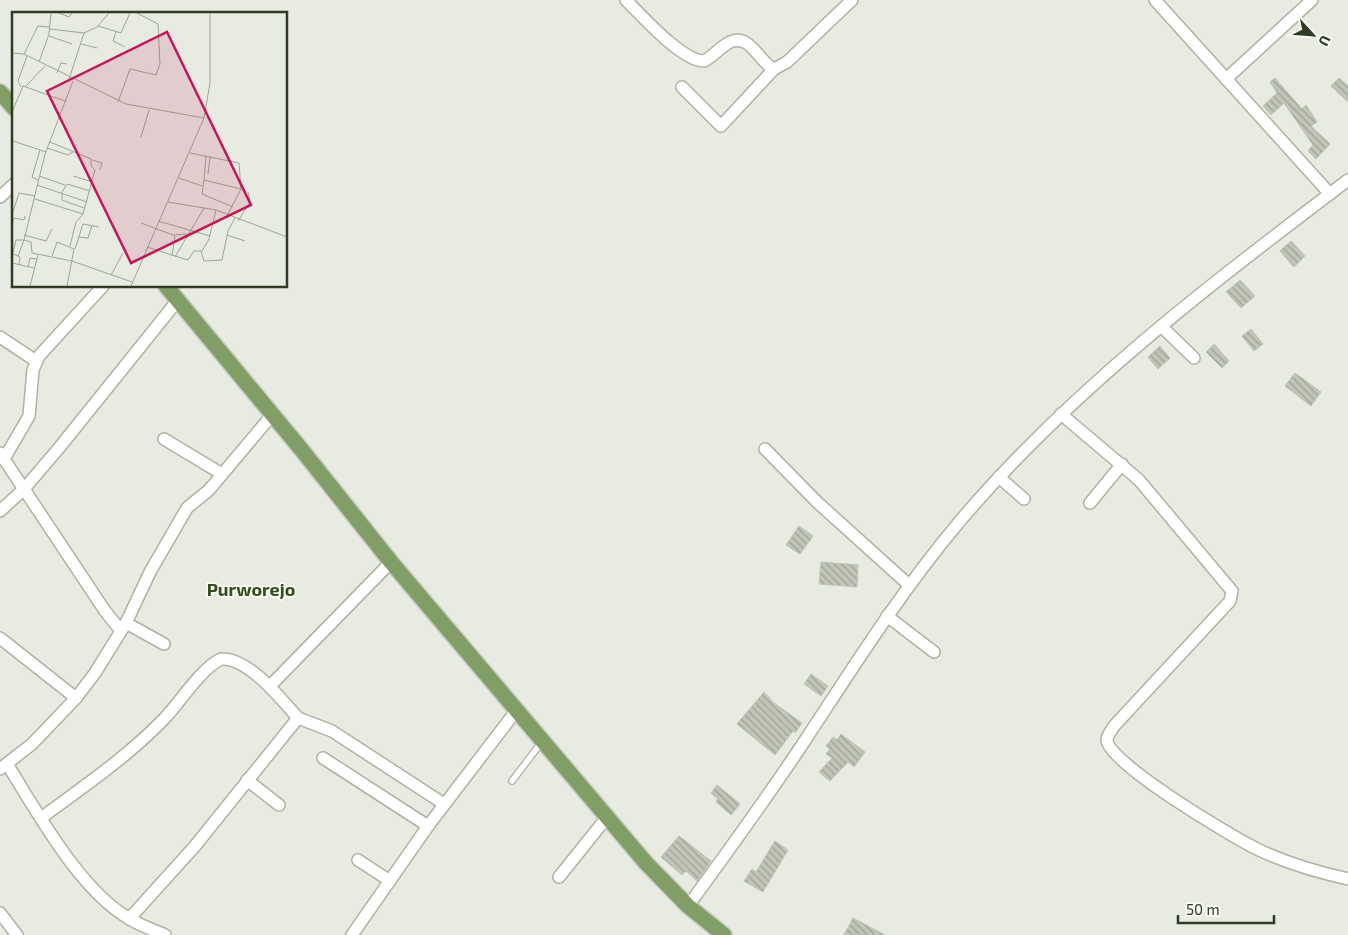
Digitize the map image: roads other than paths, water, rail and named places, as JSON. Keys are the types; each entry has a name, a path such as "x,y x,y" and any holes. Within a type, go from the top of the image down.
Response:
{"main road":[{"path":"0,92 12,106"},
{"path":"168,288 391,562 652,870 688,906 724,935"}],"street":[{"path":"682,87 721,126 774,69 787,62 852,0"},
{"path":"1155,0 1330,194"},
{"path":"1226,78 1312,0"},
{"path":"632,2 674,45 695,59 704,61 724,46 736,41 747,44 774,69"},
{"path":"688,906 799,750 909,584 999,477 1061,414 1161,326 1348,180"},
{"path":"0,197 12,186"},
{"path":"101,288 55,336 36,361 29,416 22,431 2,456 89,587 124,627 164,644"},
{"path":"0,511 24,489 178,300"},
{"path":"1161,326 1194,358"},
{"path":"0,337 36,361"},
{"path":"1061,414 1122,464 1147,489 1178,529 1230,586 1233,594 1228,603 1114,726 1108,736 1108,744 1116,753 1168,796 1208,822 1257,849 1284,860 1348,879"},
{"path":"166,935 129,919 100,895 75,869 41,818 3,767 51,726 76,698 95,673 124,627 150,572 187,508 209,490 272,415"},
{"path":"164,438 222,474"},
{"path":"765,449 817,502 909,584"},
{"path":"1090,503 1122,464"},
{"path":"999,477 1024,499"},
{"path":"270,686 391,562"},
{"path":"887,616 934,652"},
{"path":"0,638 76,698"},
{"path":"41,818 128,752 163,720 217,661 227,659 236,662 270,686 298,718 332,731 444,804"},
{"path":"352,935 444,804 516,711"},
{"path":"129,919 195,846 298,718"},
{"path":"323,758 428,826"},
{"path":"247,780 279,805"},
{"path":"559,877 608,816"},
{"path":"358,860 390,880"},
{"path":"0,913 17,935"}],"lane":[{"path":"512,781 543,741"}],"district":[{"name":"Purworejo","path":"251,590"}]}
